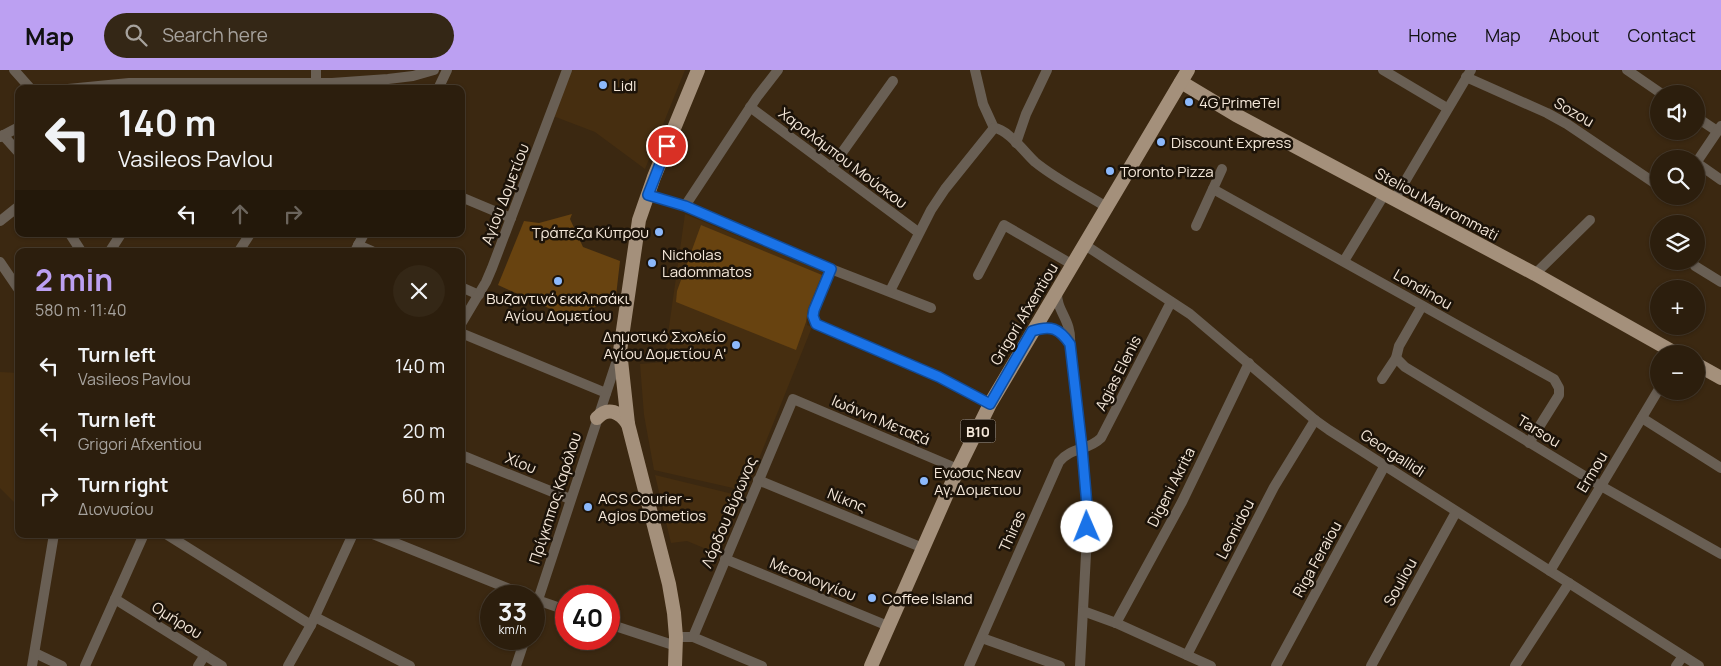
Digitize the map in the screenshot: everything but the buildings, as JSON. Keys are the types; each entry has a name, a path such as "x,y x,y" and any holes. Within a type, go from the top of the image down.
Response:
{"main road":[{"path":"675,666 674,613 669,584 628,424 620,351 640,220 648,195 698,70"},
{"name":"Steliou Mavrommati","path":"1185,76 1236,115 1535,274 1662,345"},
{"name":"Grigori Afxentiou","path":"871,666 958,469 990,404 1185,76"},
{"path":"1705,369 1721,378"},
{"path":"597,418 601,413 610,411 619,414 628,424"}],"street":[{"path":"14,70 27,85"},
{"path":"316,70 316,83"},
{"path":"341,85 388,80 434,70"},
{"path":"440,85 447,70"},
{"name":"Αγίου Δομετίου","path":"465,318 479,295 492,268 567,70"},
{"path":"685,206 750,107 778,70"},
{"path":"975,70 983,104 994,128 1003,132 1050,173 1108,208"},
{"path":"1016,143 1026,114 1047,70"},
{"path":"1382,70 1447,108"},
{"path":"1627,70 1650,86"},
{"path":"1344,261 1389,197 1468,74"},
{"name":"Sozou","path":"1468,74 1567,124 1650,180"},
{"path":"831,168 894,81"},
{"path":"251,85 316,83 327,85"},
{"name":"Χαραλάμπου Μούσκου","path":"750,107 918,232"},
{"path":"1705,122 1719,129 1705,150"},
{"path":"890,291 918,232 931,210 994,128"},
{"path":"15,129 1,136 15,149"},
{"path":"1196,226 1222,169"},
{"path":"1705,169 1721,180"},
{"name":"Londinou","path":"1213,189 1554,379 1559,388 1559,395 1529,443"},
{"path":"648,195 685,206 831,269 931,308"},
{"path":"465,199 511,218"},
{"path":"0,221 15,209"},
{"path":"1535,274 1590,220"},
{"path":"978,275 1004,225 1073,264"},
{"path":"72,237 79,248"},
{"path":"112,248 120,237"},
{"path":"241,248 248,237"},
{"path":"356,248 362,237"},
{"name":"Georgallidi","path":"1084,245 1199,322 1315,420 1699,666"},
{"path":"0,262 15,284"},
{"path":"831,269 814,310 813,316 816,324 939,377 990,404"},
{"path":"1702,270 1721,282"},
{"path":"465,290 479,295"},
{"path":"1057,290 1058,301 1070,331 1088,516 1080,666"},
{"name":"Agias Elenis","path":"1082,448 1094,444 1100,438 1171,302"},
{"path":"1382,379 1396,358 1399,346 1422,306"},
{"path":"1032,331 1045,328 1055,330 1063,334 1070,344"},
{"path":"465,335 606,393"},
{"name":"Πρίγκηπος Καρόλου","path":"541,585 620,351"},
{"name":"Tarsou","path":"1396,358 1405,367 1529,443 1721,554"},
{"name":"Digeni Akrita","path":"1116,623 1182,502 1248,363"},
{"name":"Ιωάννη Μεταξά","path":"792,399 958,469"},
{"name":"Λόρδου Βύρωνος","path":"693,637 792,399"},
{"name":"Ermou","path":"1550,571 1653,400"},
{"path":"1642,418 1721,468"},
{"name":"Leonidou","path":"1187,655 1274,487 1315,420"},
{"name":"Thiras","path":"969,666 1059,462 1066,454 1082,448"},
{"name":"Χίου","path":"465,457 570,499"},
{"name":"Riga Feraiou","path":"1276,666 1385,465"},
{"name":"Νίκης","path":"758,480 923,548"},
{"name":"Souliou","path":"1371,666 1456,512"},
{"path":"32,666 53,538"},
{"path":"85,666 142,538"},
{"path":"178,538 313,621 409,666"},
{"path":"288,666 313,621 351,538"},
{"path":"383,538 500,585"},
{"name":"Μεσολογγίου","path":"725,559 888,626"},
{"path":"1515,666 1568,583"},
{"name":"Ομήρου","path":"115,599 222,666"},
{"path":"1084,611 1116,623 1211,666"},
{"path":"620,627 676,641 693,637 762,666"},
{"path":"982,638 1060,666"},
{"path":"516,666 521,650"},
{"path":"34,653 62,666"},
{"path":"198,666 205,655"},
{"path":"1676,666 1683,656"}],"shaded area":[{"path":"571,70 685,70 645,169 595,132 553,116"},
{"path":"572,214 570,219 583,247 620,261 616,296 576,317 555,311 498,285 524,221 539,223"},
{"name":"Δημοτικό Σχολείο Αγίου Δομετίου Αʹ","path":"685,214 825,272 809,310 807,325 812,327 746,491 654,470 644,415 640,364 664,362"},
{"path":"701,225 822,275 808,309 806,322 796,350 676,302 677,291"},
{"path":"0,372 15,373 15,503 0,488"},
{"path":"655,475 741,496 716,553 687,541 671,543"}],"place":[{"name":"Lidl","path":"603,85"},
{"name":"4G PrimeTel","path":"1189,102"},
{"name":"Discount Express","path":"1161,142"},
{"name":"Toronto Pizza","path":"1110,171"},
{"name":"Τράπεζα Κύπρου","path":"659,232"},
{"name":"Nicholas Ladommatos","path":"652,263"},
{"name":"Βυζαντινό εκκλησάκι Αγίου Δομετίου","path":"558,281"},
{"name":"Δημοτικό Σχολείο Αγίου Δομετίου Αʹ","path":"736,345"},
{"name":"Ενωσις Νεαν Αγ. Δομετιου","path":"924,481"},
{"name":"ACS Courier - Agios Dometios","path":"588,507"},
{"name":"Coffee Island","path":"872,598"}],"route":[{"path":"667,146 648,195 685,206 831,269 814,310 813,316 816,324 939,377 990,404 1032,331 1051,328 1063,334 1070,344 1082,448 1088,516 1087,527"}]}
